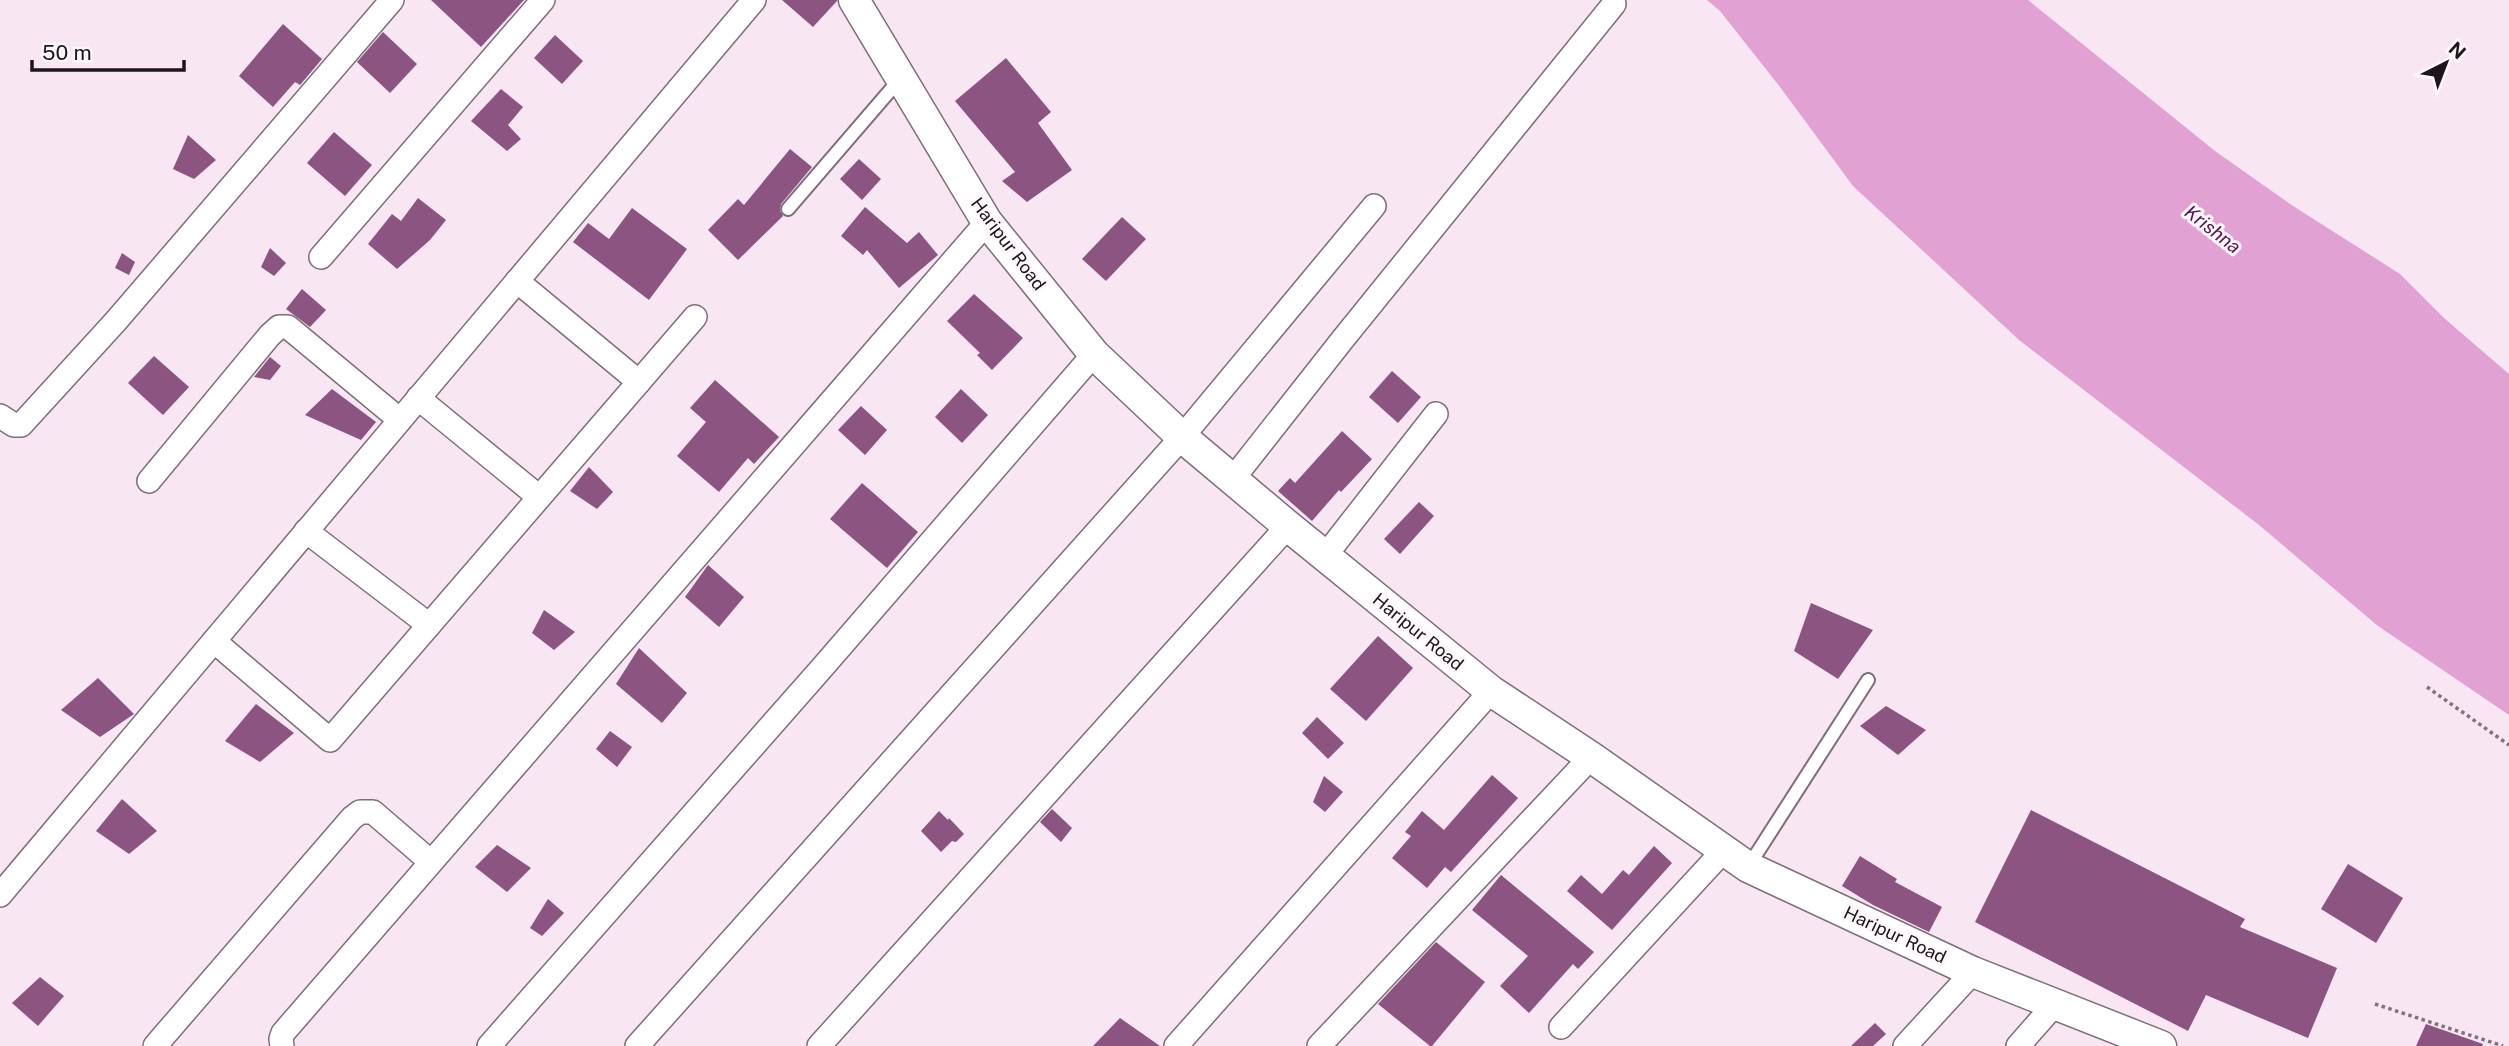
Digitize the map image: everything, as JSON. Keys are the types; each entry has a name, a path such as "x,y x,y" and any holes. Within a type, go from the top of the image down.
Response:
{"street":[{"path":"0,416 13,425 21,425 116,321 392,0"},
{"path":"321,257 543,0"},
{"path":"0,895 754,0"},
{"name":"Haripur Road","path":"854,0 987,222 1094,354 1232,480 1491,691 1736,858 1973,972 2161,1046"},
{"path":"1232,480 1614,4"},
{"path":"637,1046 1182,437 1374,206"},
{"path":"282,1046 283,1033 987,222"},
{"path":"517,281 639,382"},
{"path":"214,641 330,740 695,317"},
{"path":"149,481 279,327 288,327 400,420"},
{"path":"489,1046 1094,354"},
{"path":"418,398 539,497"},
{"path":"1325,556 1436,414"},
{"path":"819,1046 1288,526"},
{"path":"306,531 429,625"},
{"path":"1176,1046 1491,691"},
{"path":"1319,1046 1591,757"},
{"path":"155,1046 360,812 373,812 431,862"},
{"path":"1560,1027 1736,858"},
{"path":"1905,1046 1973,972"},
{"path":"2018,1046 2055,1004"}],"lane":[{"path":"788,209 901,78"},
{"path":"1736,858 1868,680"}],"path":[{"path":"2427,687 2509,745"},
{"path":"2375,1004 2503,1046"}],"water":[{"name":"Krishna","path":"1707,0 2028,0 2215,151 2290,204 2400,274 2444,318 2509,374 2509,715 2378,626 2259,525 2019,340 1853,186 1780,87 1720,11"}],"building":[{"path":"431,0 524,0 481,47"},
{"path":"782,0 837,0 837,1 813,27"},
{"path":"283,24 322,59 300,85 295,82 273,107 239,76"},
{"path":"383,32 417,64 390,93 357,62"},
{"path":"555,35 583,61 562,84 534,58"},
{"path":"1006,58 1051,112 1038,123 1072,170 1027,202 1002,181 1015,172 955,101"},
{"path":"501,89 523,107 508,125 521,139 507,151 471,121"},
{"path":"334,132 372,165 345,196 307,163"},
{"path":"188,135 216,160 194,179 173,169"},
{"path":"790,149 812,167 781,204 780,211 783,216 738,260 708,230 738,199 744,205"},
{"path":"859,159 881,179 862,200 840,179"},
{"path":"418,198 446,220 430,240 397,269 368,244 392,214 401,221"},
{"path":"865,207 907,243 919,232 938,255 899,288 867,250 863,255 841,236"},
{"path":"632,208 687,249 649,300 573,242 588,223 609,239"},
{"path":"1122,217 1146,239 1106,281 1082,259"},
{"path":"270,248 286,263 274,276 261,267"},
{"path":"122,253 135,262 129,275 115,268"},
{"path":"302,289 326,310 310,327 286,309"},
{"path":"974,294 1023,338 992,370 977,355 980,353 947,321"},
{"path":"154,356 189,387 163,415 128,383"},
{"path":"270,357 281,366 270,380 254,377"},
{"path":"1392,371 1421,397 1398,423 1369,397"},
{"path":"715,380 779,437 754,464 748,458 719,492 677,456 706,422 690,408"},
{"path":"332,389 376,422 361,440 305,415"},
{"path":"961,389 988,415 962,443 935,417"},
{"path":"861,406 887,430 865,455 838,430"},
{"path":"1342,431 1372,459 1341,492 1339,490 1312,521 1278,491 1290,478 1295,483"},
{"path":"589,467 613,492 597,509 570,491"},
{"path":"862,483 918,532 887,568 830,519"},
{"path":"1419,502 1434,516 1400,554 1384,539"},
{"path":"708,565 744,597 719,627 685,597"},
{"path":"1811,603 1873,630 1838,679 1794,651"},
{"path":"544,610 575,632 554,650 532,633"},
{"path":"1378,636 1413,668 1366,721 1330,689"},
{"path":"639,648 687,693 662,723 616,684"},
{"path":"98,678 134,714 100,737 61,710"},
{"path":"256,704 294,733 260,762 225,741"},
{"path":"1886,706 1926,730 1898,755 1860,726"},
{"path":"1317,717 1344,743 1328,759 1302,733"},
{"path":"610,731 632,747 617,767 596,749"},
{"path":"1492,775 1518,798 1451,872 1445,867 1427,888 1392,858 1411,836 1405,832 1422,811 1444,830"},
{"path":"1324,776 1343,792 1325,812 1313,802"},
{"path":"122,799 157,831 129,854 96,831"},
{"path":"1052,809 1072,828 1061,842 1040,822"},
{"path":"2031,810 2245,919 2240,927 2337,968 2308,1038 2206,995 2188,1031 1975,922"},
{"path":"939,811 964,834 941,852 921,831"},
{"path":"497,845 531,868 507,892 475,867"},
{"path":"1654,846 1672,863 1612,930 1567,891 1581,875 1602,894 1623,870 1629,875"},
{"path":"1860,856 1897,879 1895,882 1942,907 1929,932 1873,905 1842,886"},
{"path":"2348,864 2403,898 2376,943 2321,909"},
{"path":"1501,875 1594,952 1578,969 1573,964 1529,1013 1500,986 1528,956 1472,910"},
{"path":"548,899 564,913 542,936 530,928"},
{"path":"1436,942 1485,982 1430,1046 1378,1004"},
{"path":"40,977 64,996 38,1026 12,1003"},
{"path":"1120,1018 1160,1046 1093,1046"},
{"path":"1875,1023 1886,1034 1873,1046 1851,1046"},
{"path":"2426,1024 2483,1044 2416,1046"}]}
